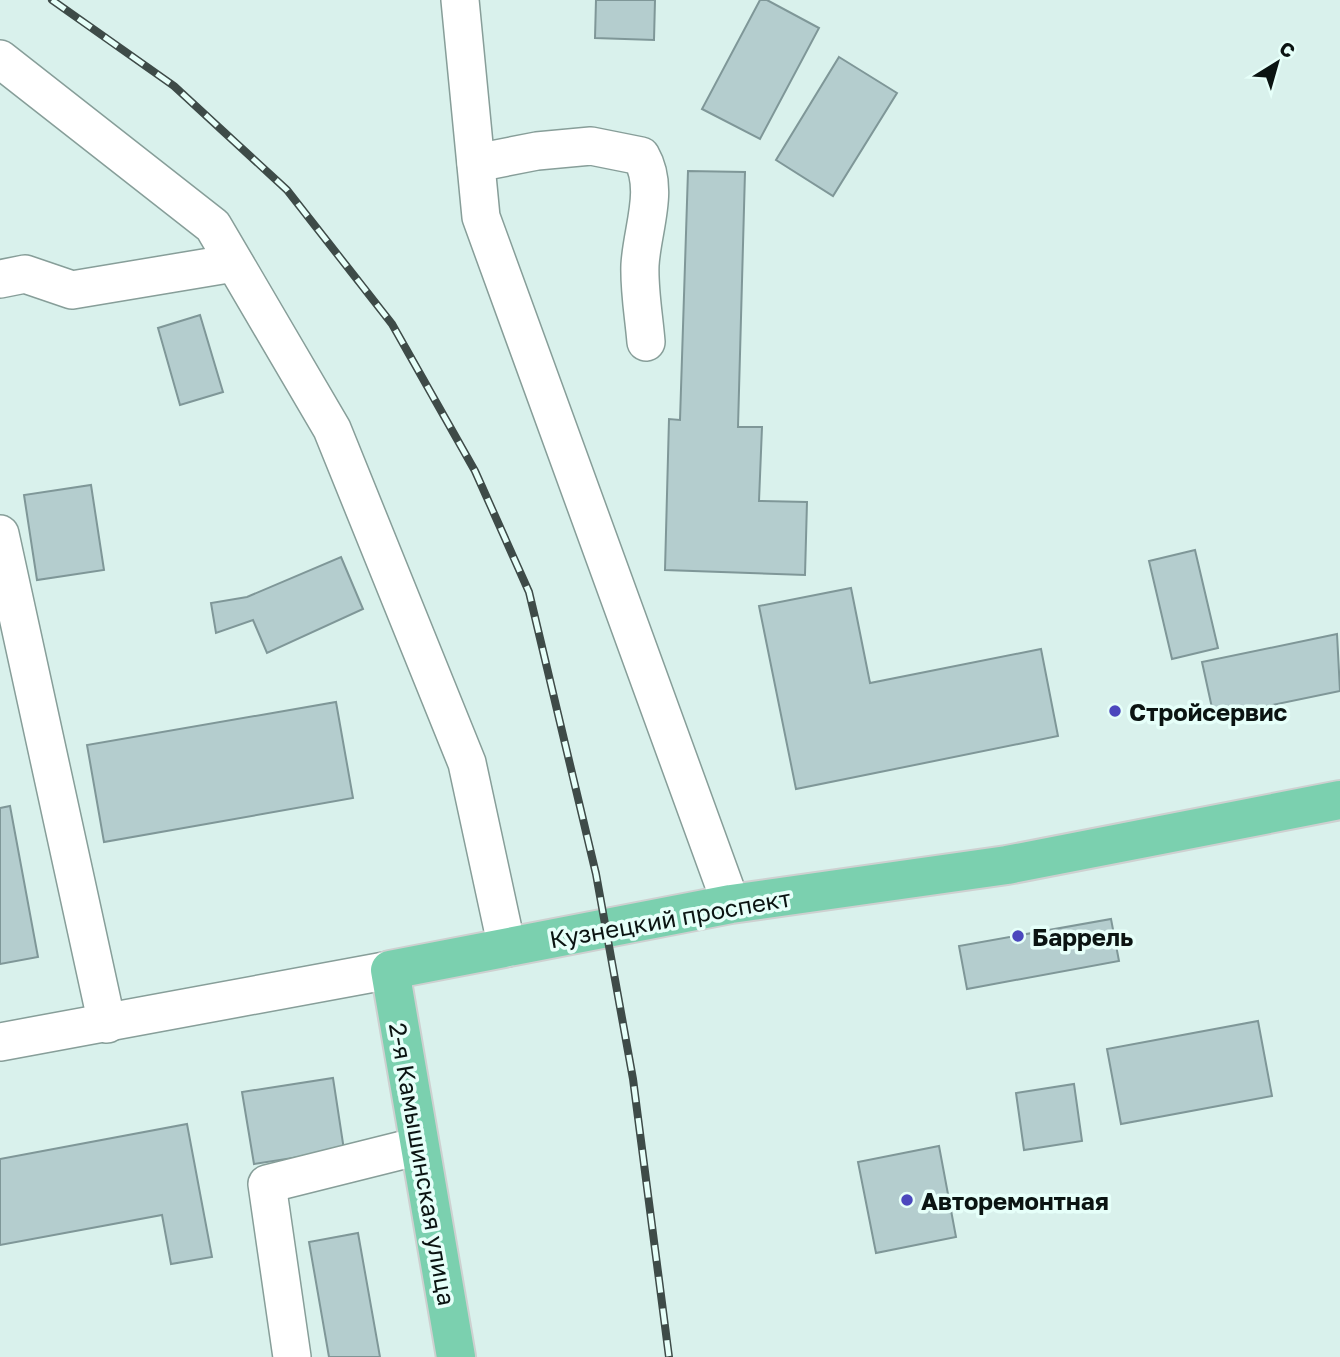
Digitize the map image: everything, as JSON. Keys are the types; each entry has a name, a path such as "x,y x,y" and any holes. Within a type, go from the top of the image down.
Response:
{"main road":[{"name":"Кузнецкий проспект","path":"390,970 731,904 1007,865 1340,800"},
{"name":"2-я Камышинская улица","path":"390,970 456,1357"}],"street":[{"path":"460,0 481,217 731,904"},
{"path":"0,60 213,226 332,429 467,763 507,948"},
{"path":"476,163 537,151 592,146 641,156 648,168 650,187 640,266 646,342"},
{"path":"0,279 25,274 72,290 234,263"},
{"path":"0,534 107,1024"},
{"name":"Кузнецкий проспект","path":"0,1042 390,970"},
{"path":"292,1357 267,1184 419,1146"}],"building":[{"path":"596,0 655,0 654,40 595,38"},
{"path":"760,0 767,0 819,28 760,139 702,109"},
{"path":"839,57 897,93 833,196 776,160"},
{"path":"688,171 745,172 738,427 762,427 759,501 807,502 805,575 665,570 669,419 680,420"},
{"path":"200,315 223,392 180,405 158,328"},
{"path":"91,485 104,570 37,580 24,495"},
{"path":"1195,550 1218,648 1172,659 1149,561"},
{"path":"341,557 363,609 267,653 253,620 216,633 211,603 247,597"},
{"path":"851,588 870,683 1041,649 1058,736 796,789 759,606"},
{"path":"1337,634 1340,691 1214,717 1202,662"},
{"path":"336,702 353,798 104,842 87,745"},
{"path":"10,806 38,957 0,964 0,808"},
{"path":"1111,919 1119,961 967,989 959,946"},
{"path":"1258,1021 1272,1096 1121,1124 1107,1049"},
{"path":"333,1078 344,1150 254,1164 242,1092"},
{"path":"1074,1084 1082,1141 1024,1150 1016,1093"},
{"path":"187,1124 212,1257 171,1264 162,1215 0,1245 0,1159"},
{"name":"Авторемонтная","path":"939,1146 956,1237 876,1253 858,1162"},
{"path":"358,1233 380,1357 329,1357 309,1242"}],"railway":[{"path":"52,0 174,86 287,190 392,324 475,471 529,592 596,874 633,1079 669,1357"}],"place":[{"name":"Стройсервис","path":"1115,711"},
{"name":"Баррель","path":"1018,936"},
{"name":"Авторемонтная","path":"907,1200"}]}
